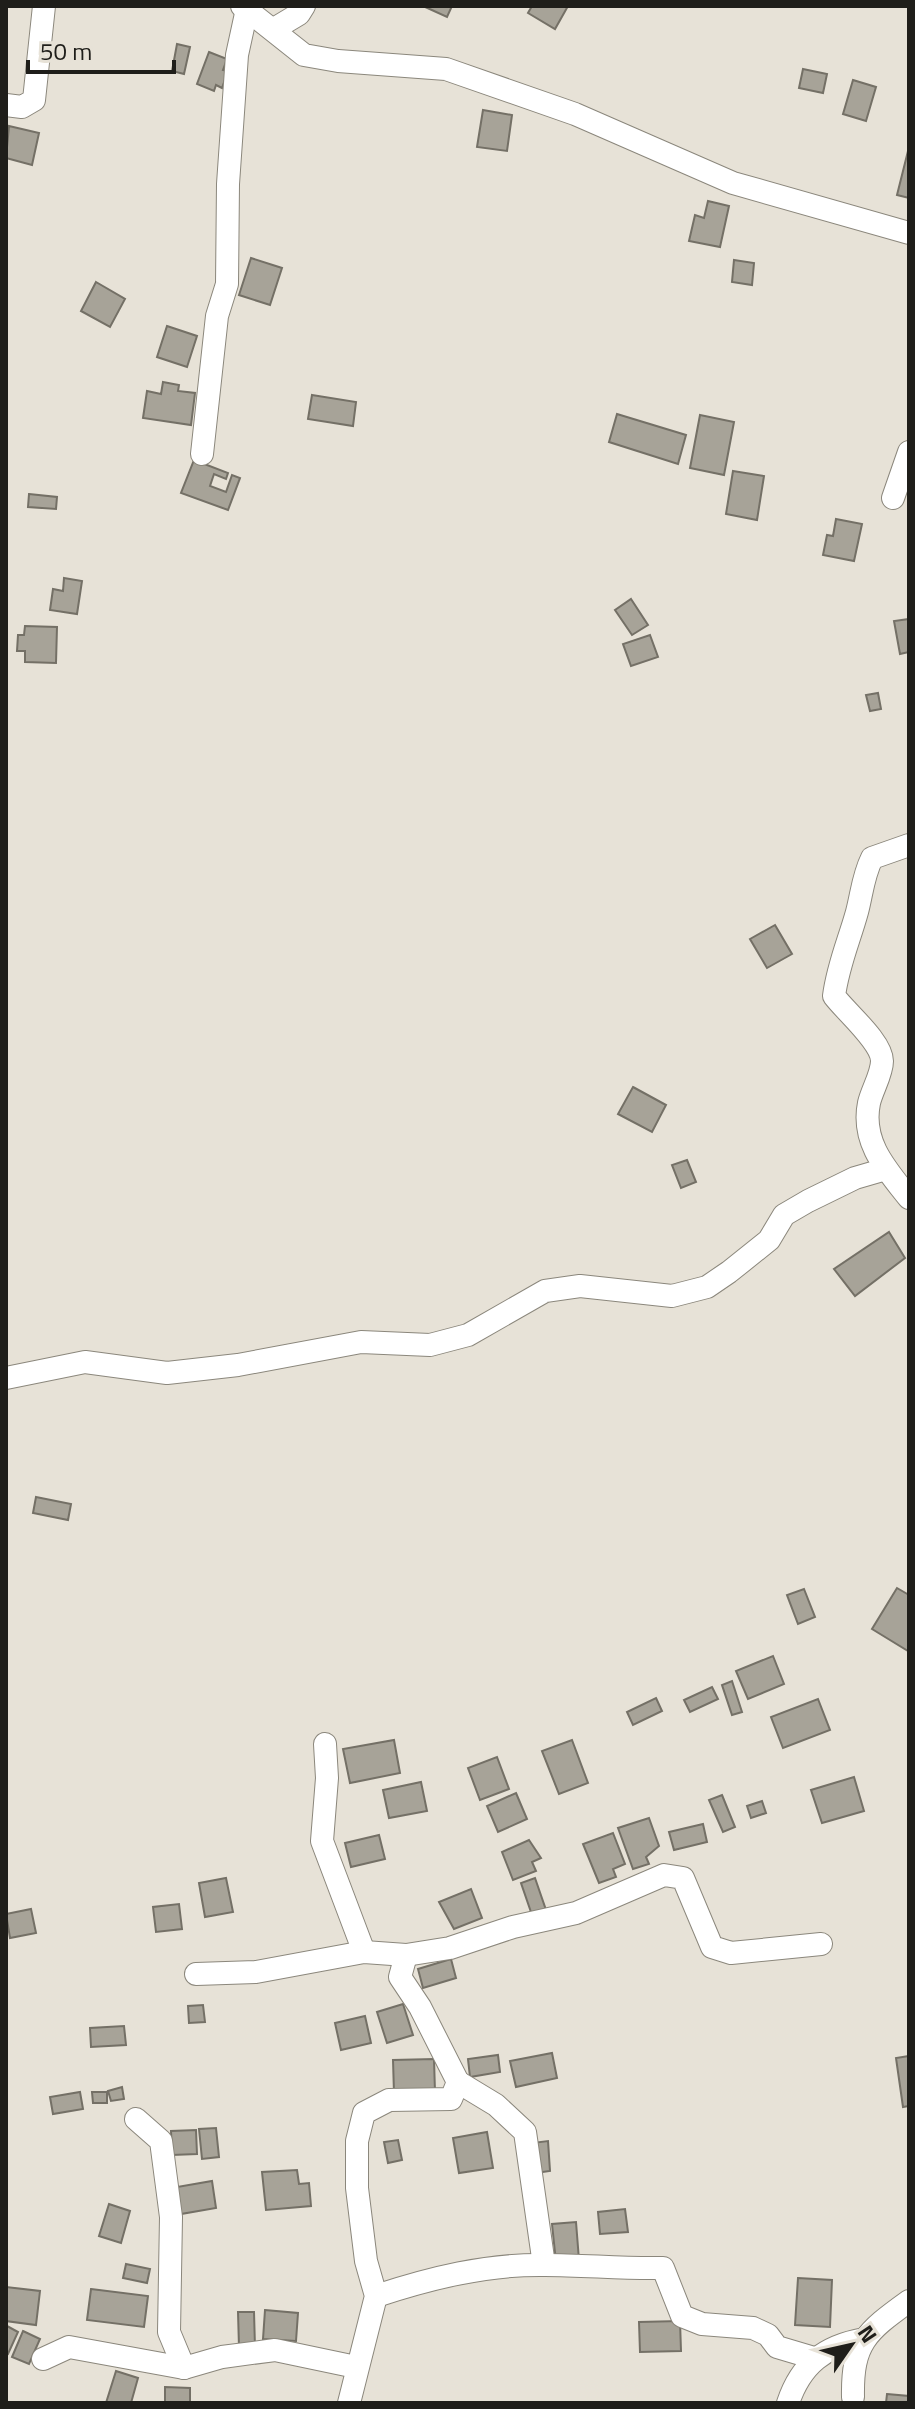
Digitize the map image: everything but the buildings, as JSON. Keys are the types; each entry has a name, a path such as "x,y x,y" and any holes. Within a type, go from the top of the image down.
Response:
{"street":[{"path":"6,105 22,107 34,100 44,6"},
{"path":"274,29 299,14 304,6"},
{"path":"202,454 217,316 227,284 228,184 237,55 244,8 304,55 338,61 446,69 575,114 733,183 909,233"},
{"path":"893,498 909,452"},
{"path":"909,845 872,858 860,883 858,909 838,963 834,996 877,1045 882,1061 869,1105 869,1130 876,1156 909,1198"},
{"path":"6,1378 85,1362 167,1373 238,1365 361,1342 430,1345 468,1335 545,1291 568,1288 672,1296 707,1287 729,1272 769,1240 784,1215 855,1178 886,1169"},
{"path":"325,1744 327,1778 322,1841 364,1952"},
{"path":"196,1974 256,1972 364,1952 406,1955 450,1948 513,1927 576,1913 664,1875 683,1878 712,1947 731,1953 821,1944"},
{"path":"406,1955 400,1977 420,2007 458,2082 496,2105 525,2132 544,2265"},
{"path":"349,2403 376,2296 366,2261 357,2188 357,2141 364,2113 389,2100 451,2099 458,2082"},
{"path":"136,2119 161,2141 171,2217 169,2332 184,2368"},
{"path":"376,2296 437,2277 544,2265 663,2268 682,2316 702,2324 753,2328 768,2335 777,2347 814,2358"},
{"path":"853,2397 853,2363 864,2339 909,2301"},
{"path":"788,2403 794,2385 814,2358 838,2344 864,2339"},
{"path":"43,2359 69,2347 184,2368 222,2357 275,2350 356,2367"}]}
